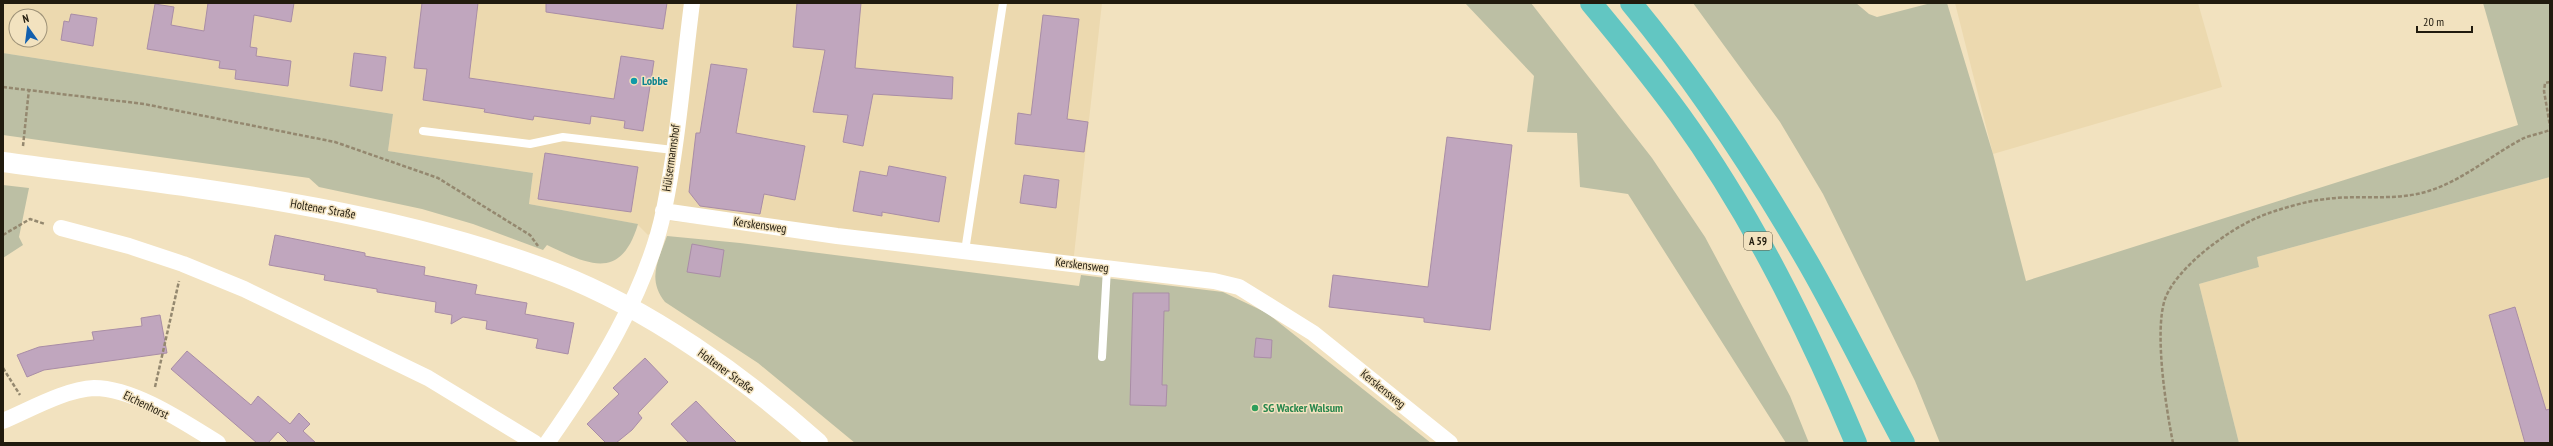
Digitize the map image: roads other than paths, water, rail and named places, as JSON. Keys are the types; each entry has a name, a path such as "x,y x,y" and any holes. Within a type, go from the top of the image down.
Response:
{"highway":[{"name":"A 59","path":"1591,3 1679,115 1728,189 1781,282 1829,379 1856,443"},
{"name":"A 59","path":"1631,3 1704,98 1755,175 1810,267 1861,365 1894,443"},
{"path":"1861,365 1904,443"}],"street":[{"name":"Hülsermannshof","path":"629,308 646,268 663,210 673,150 692,3"},
{"name":"Holtener Straße","path":"12,163 339,211 450,237 557,274 629,308 689,344 749,387 818,443"},
{"name":"Kerskensweg","path":"663,210 837,236 1214,281 1239,287 1313,333 1450,443"},
{"path":"61,228 128,246 183,264 251,292 428,378 535,443"},
{"path":"546,443 575,403 629,308"},
{"name":"Eichenhorst","path":"3,422 65,395 93,388 121,392 150,405 218,443"}],"lane":[{"path":"965,251 1003,3"},
{"path":"423,131 530,144 563,137 673,150"},
{"path":"1102,357 1107,268"}],"place":[{"name":"Lobbe","path":"634,81"},
{"name":"SG Wacker Walsum","path":"1255,408"}]}
